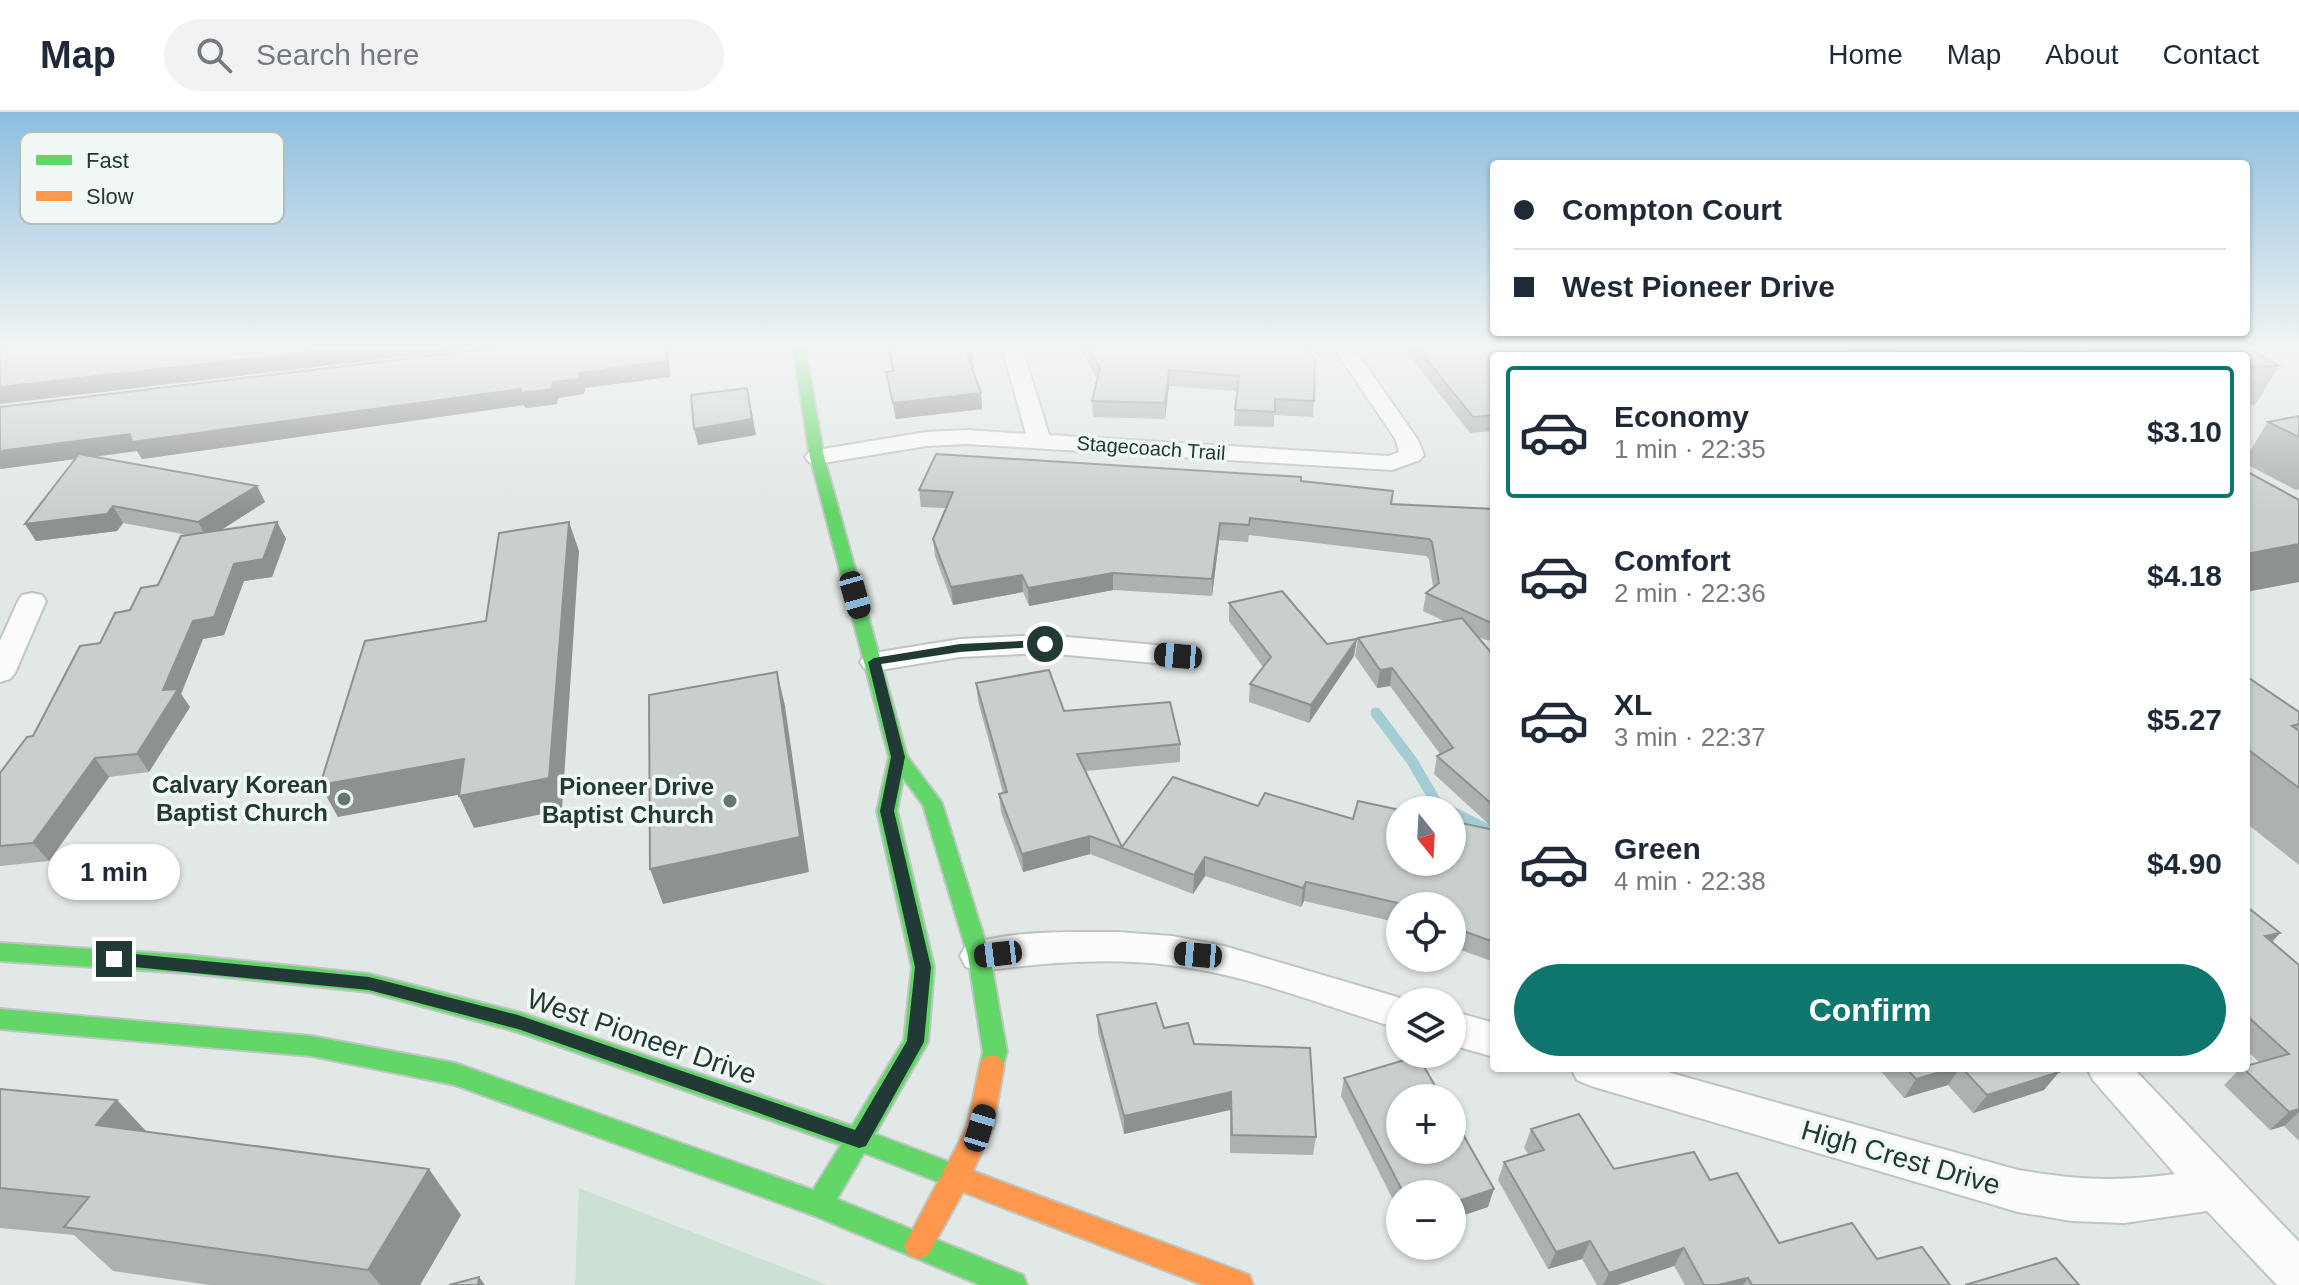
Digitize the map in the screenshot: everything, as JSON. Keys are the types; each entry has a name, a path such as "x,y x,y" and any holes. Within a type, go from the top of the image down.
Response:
{"street":[{"path":"808,402 817,457 898,757 932,803 979,956 995,1052 986,1107 957,1177 918,1246"},
{"path":"1028,402 1039,441"},
{"name":"Stagecoach Trail","path":"817,457 926,439 1039,441 1392,463 1412,455 1407,440 1381,402"},
{"path":"0,673 32,601"},
{"path":"874,662 960,648 1045,644 1178,656"},
{"path":"819,1205 916,1042 923,967 887,811 898,757"},
{"path":"979,956 1101,946 1198,955 1386,1009"},
{"name":"West Pioneer Drive","path":"0,952 186,964 369,983 518,1022 859,1140 1239,1285"},
{"path":"0,1019 311,1046 455,1074 819,1205 1013,1285"},
{"path":"1466,1032 1490,1039"},
{"name":"High Crest Drive","path":"1605,1072 2018,1191 2072,1200 2124,1202 2216,1189"},
{"path":"2111,1072 2299,1275"}],"green space":[{"path":"579,1188 828,1285 575,1285"}],"building":[{"path":"44,402 427,402 132,442 130,434 0,451 0,407"},
{"path":"692,402 749,402 752,419 694,429"},
{"path":"1236,402 1275,402 1275,412 1235,410"},
{"path":"1461,402 1490,402 1490,415 1473,417"},
{"path":"2299,416 2299,437 2268,422"},
{"path":"79,454 257,486 198,522 113,506 107,514 25,524"},
{"path":"936,454 1301,477 1301,481 1393,491 1391,504 1490,509 1490,622 1426,593 1439,583 1429,539 1250,518 1249,525 1220,523 1212,579 1113,573 1028,588 1022,575 951,587 933,539 953,492 919,490"},
{"path":"2250,473 2299,500 2299,544 2250,553"},
{"path":"277,522 263,559 234,564 214,617 193,621 163,690 178,689 137,754 95,758 33,843 0,846 0,773 27,737 33,736 80,646 100,643 115,613 130,610 141,588 158,585 181,536"},
{"path":"569,522 549,778 459,796 464,759 320,785 365,641 486,621 499,533"},
{"path":"1282,591 1327,644 1357,639 1311,705 1250,684 1271,657 1229,603"},
{"path":"1462,618 1490,651 1490,802 1437,756 1453,748 1392,668 1380,670 1358,638"},
{"path":"1049,670 1064,711 1170,702 1180,744 1077,754 1122,847 1173,777 1258,806 1265,793 1353,819 1358,801 1386,807 1386,876 1466,876 1466,824 1490,829 1490,941 1466,932 1466,892 1386,892 1386,900 1306,882 1303,888 1205,857 1194,875 1090,836 1022,854 999,794 1007,792 976,683"},
{"name":"Pioneer Drive Baptist Church","path":"777,672 800,837 650,869 649,695"},
{"path":"2250,679 2299,712 2299,724 2292,726 2299,731 2299,788 2250,751"},
{"path":"2250,909 2280,933 2265,936 2299,965 2299,1109 2289,1112 2247,1072 2250,1072 2250,1065 2289,1054 2250,1019"},
{"path":"1156,1003 1164,1028 1188,1023 1194,1044 1310,1048 1316,1137 1232,1135 1231,1092 1124,1116 1097,1015"},
{"path":"1386,1066 1386,1068 1425,1068 1434,1084 1386,1084 1386,1159 1344,1078"},
{"path":"1910,1072 1941,1072 1916,1079"},
{"path":"1966,1072 2059,1072 1987,1095"},
{"path":"0,1089 117,1100 96,1125 429,1169 368,1270 64,1227 89,1197 0,1188"},
{"path":"1579,1114 1614,1169 1694,1152 1710,1180 1737,1173 1779,1243 1852,1223 1877,1259 1922,1247 1950,1285 1752,1285 1748,1278 1704,1285 1684,1248 1609,1273 1590,1241 1556,1252 1504,1162 1544,1150 1531,1129"},
{"path":"1466,1140 1494,1189 1466,1198 1466,1180 1397,1180 1388,1164 1466,1164"},
{"path":"2056,1258 2079,1285 1965,1285"},
{"path":"479,1277 478,1285 449,1285"}],"waterway":[{"path":"1376,713 1412,761 1432,796"},
{"path":"1466,819 1490,831"}],"traffic: fast":[{"path":"808,402 817,457 898,757 932,803 979,956 995,1052 992,1065"},
{"path":"819,1205 916,1042 923,967 887,811 898,757"},
{"path":"0,952 186,964 369,983 518,1022 859,1140 967,1181"},
{"path":"0,1019 311,1046 455,1074 819,1205 1013,1285"}],"traffic: slow":[{"path":"918,1246 957,1177 980,1128 992,1065"},
{"path":"967,1181 1239,1285"}],"place":[{"name":"Calvary Korean Baptist Church","path":"344,799"},
{"name":"Pioneer Drive Baptist Church","path":"730,801"}],"route":[{"path":"114,959 369,983 518,1022 859,1140 916,1042 923,967 887,811 898,757 874,662 960,648 1045,644"}]}
